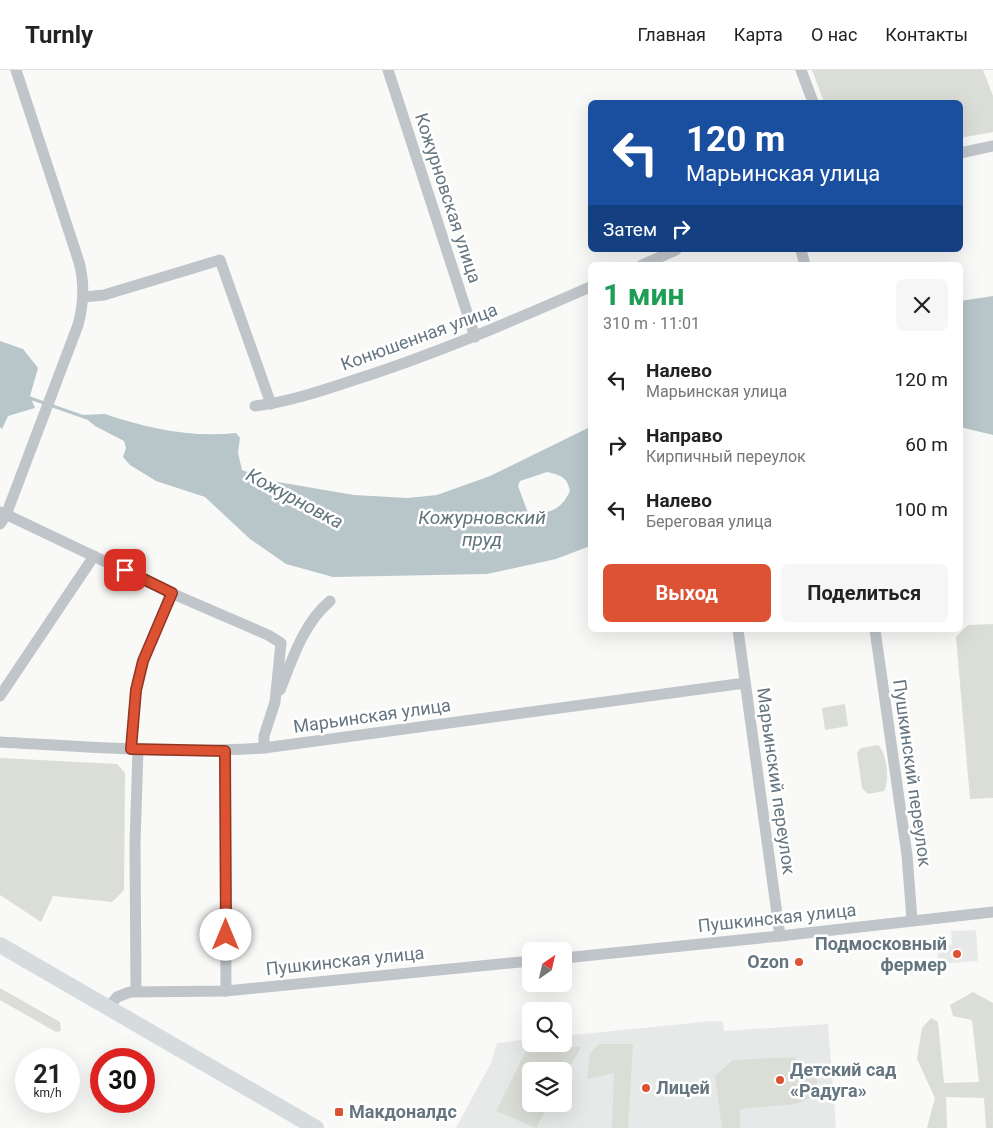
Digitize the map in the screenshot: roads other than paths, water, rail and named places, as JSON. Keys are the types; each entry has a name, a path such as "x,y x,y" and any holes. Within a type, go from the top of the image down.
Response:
{"highway":[{"path":"0,946 316,1128"}],"street":[{"path":"16,70 79,262 84,297 78,325 2,517 94,556 268,635 281,643 275,702"},
{"name":"Кожурновская улица","path":"388,70 475,337"},
{"path":"801,70 812,100"},
{"path":"963,152 993,146"},
{"path":"649,262 671,252"},
{"path":"84,297 104,295 220,260 271,404"},
{"name":"Конюшенная улица","path":"255,406 271,404 399,366 475,337 588,288"},
{"path":"0,696 94,556"},
{"path":"136,991 134,750 136,690 140,671 172,593"},
{"path":"264,748 264,736 275,702 300,642 316,613 330,601"},
{"name":"Марьинский переулок","path":"738,632 780,936"},
{"name":"Пушкинский переулок","path":"874,632 907,855 912,920"},
{"name":"Марьинская улица","path":"0,742 134,750 225,751 264,748 746,683"},
{"path":"225,751 226,991"},
{"name":"Пушкинская улица","path":"572,957 993,912"},
{"name":"Пушкинская улица","path":"108,1008 117,997 124,993 136,991 226,991 522,962"}],"water":[{"path":"993,296 993,435 963,428 963,301"},
{"path":"0,341 23,349 38,368 30,396 35,408 8,416 2,429 0,427"},
{"name":"Кожурновский пруд","path":"105,414 137,424 186,433 236,433 240,438 238,453 242,470 272,481 354,495 408,498 437,495 490,476 588,428 588,547 556,559 487,574 333,577 286,564 250,539 205,497 156,481 130,465 123,457 126,448 124,441 95,426 82,415","holes":["547,472 560,476 565,480 570,491 563,502 555,509 546,513 533,516 528,513 518,486 520,481"]}],"waterway":[{"name":"Кожурновка","path":"27,397 87,418"}],"place":[{"name":"Подмосковный фермер","path":"957,954"},
{"name":"Ozon","path":"799,962"},
{"name":"Детский сад «Радуга»","path":"780,1080"},
{"name":"Лицей","path":"646,1088"},
{"name":"Макдоналдс","path":"339,1112"}]}
